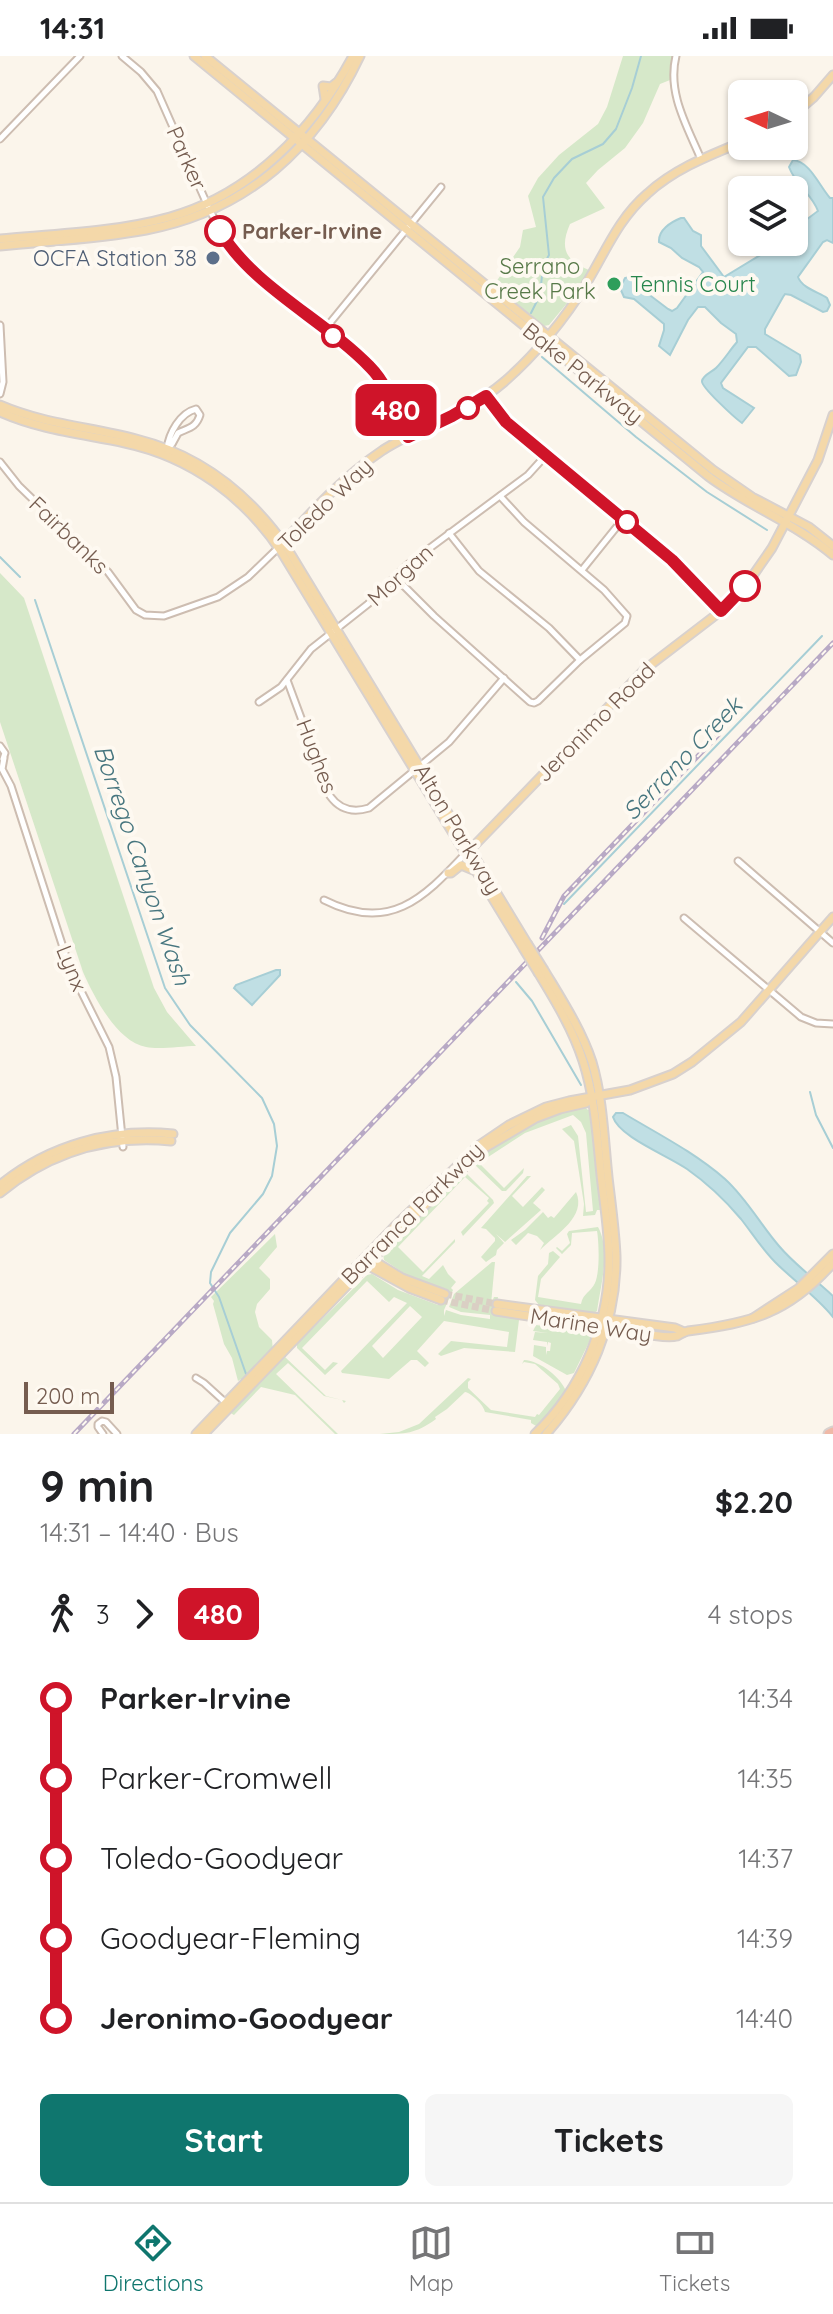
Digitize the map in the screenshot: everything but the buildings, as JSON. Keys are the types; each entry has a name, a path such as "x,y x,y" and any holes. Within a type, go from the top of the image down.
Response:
{"main road":[{"name":"Bake Parkway","path":"194,56 302,139"},
{"name":"Bake Parkway","path":"205,56 545,338 721,476 788,519 821,535 833,546"},
{"path":"302,139 325,102 323,86 331,87 338,82 353,56"},
{"path":"0,246 135,232 165,226 209,207 302,139 336,101 360,56"},
{"path":"808,102 833,75"},
{"name":"Toledo Way","path":"281,545 355,471 385,449 452,416 505,381 545,338 585,287 624,218 646,195 678,171 728,148"},
{"path":"0,239 134,225 209,207"},
{"name":"Alton Parkway","path":"0,405 40,420 139,440 201,466 235,489 257,509 571,1016 593,1068 609,1251 608,1285 604,1323 594,1363 583,1384 546,1434"},
{"name":"Alton Parkway","path":"0,412 47,428 165,452"},
{"name":"Jeronimo Road","path":"468,852 644,670 721,611 756,573 818,460 833,415"},
{"name":"Bake Parkway","path":"788,519 833,555"},
{"path":"296,529 291,548 300,570"},
{"name":"Alton Parkway","path":"281,545 300,570 334,631"},
{"path":"448,873 461,865 477,867 483,838"},
{"path":"596,1098 658,1081 692,1062 732,1031 833,917"},
{"name":"Alton Parkway","path":"541,972 567,1023 596,1098"},
{"path":"569,1101 584,1091 587,1076"},
{"name":"Barranca Parkway","path":"196,1434 228,1405 478,1146 527,1116 569,1101 596,1098"},
{"name":"Barranca Parkway","path":"367,1261 483,1149 536,1118 596,1098"},
{"path":"0,1193 30,1171 70,1151 122,1140 142,1132 172,1137"},
{"path":"0,1185 55,1151 94,1138 122,1140"},
{"name":"Marine Way","path":"753,1318 799,1288 833,1254"},
{"path":"367,1261 409,1288 443,1297"},
{"name":"Marine Way","path":"496,1307 675,1336 762,1317 810,1287 833,1263"},
{"name":"Alton Parkway","path":"535,1434 557,1410 576,1382 604,1323"},
{"name":"Barranca Parkway","path":"204,1434 228,1405"}],"street":[{"path":"0,139 80,56"},
{"name":"Parker","path":"122,56 141,72 159,94 209,207 225,240 238,258 372,369 408,437"},
{"path":"676,56 674,77 677,101 701,159"},
{"path":"325,329 441,187"},
{"path":"0,325 3,382 0,394"},
{"path":"486,396 506,422 678,565 721,611"},
{"path":"196,409 200,415 197,423 178,433 165,452 178,422 188,411 196,409"},
{"name":"Morgan","path":"259,702 287,680 311,649 449,533 528,475 547,454"},
{"name":"Fairbanks","path":"0,462 19,486 108,572 136,610"},
{"path":"395,577 434,616 534,703 627,619 605,591 524,522 500,496"},
{"path":"582,570 623,519"},
{"path":"449,533 479,571 549,628 580,660"},
{"name":"Toledo Way","path":"136,610 145,615 164,616 218,597 248,577 281,545"},
{"name":"Hughes","path":"287,680 330,796 341,807 356,811 369,808 418,769 454,736 504,678"},
{"name":"Lynx","path":"1,746 5,753 2,769 70,969 109,1047 116,1077 122,1140"},
{"name":"Lynx","path":"0,773 11,790"},
{"name":"Jeronimo Road","path":"324,900 346,909 374,912 414,902 468,852"},
{"path":"738,861 833,943"},
{"path":"684,918 809,1021 833,1024"},
{"path":"196,1378 228,1405"},
{"path":"103,1434 98,1427 102,1421 117,1434"}],"green space":[{"name":"Serrano Creek Park","path":"623,56 673,56 670,80 660,84 643,123 625,148 586,183 605,208 570,224 565,246 574,262 589,270 573,296 549,325 544,326 494,285 520,247 523,230 536,227 528,196 538,178 559,155 598,124 607,107"},
{"path":"0,573 24,598 154,988 167,1012 196,1046 157,1048 135,1043 107,1016 83,972 0,722"},
{"path":"584,1106 591,1114 600,1210 595,1215 583,1216 584,1204 574,1141 562,1129 571,1125 578,1136 586,1212 593,1211 586,1133 573,1115 525,1133 479,1163 504,1188 524,1168 506,1191 502,1191 475,1165 477,1157 521,1128"},
{"path":"460,1174 467,1174 494,1203 463,1236 461,1232 489,1203 489,1198 465,1177 398,1247 423,1272 455,1239 422,1276 429,1279 443,1265 456,1282 451,1288 453,1290 444,1310 444,1316 446,1310 490,1319 490,1315 461,1312 449,1307 454,1294 495,1262 491,1304 494,1297 498,1297 495,1315 519,1320 515,1352 464,1348 441,1356 438,1354 451,1341 507,1347 509,1332 444,1321 417,1351 429,1363 425,1367 417,1360 411,1360 389,1379 342,1373 407,1303 394,1297 389,1302 367,1281 302,1348 325,1370 333,1362 338,1363 325,1375 297,1348 297,1344 367,1275 372,1274 398,1290 438,1305 446,1289 408,1276 384,1260 383,1253","holes":["410,1306 422,1317 383,1358 372,1346"]},
{"path":"527,1176 531,1176 512,1196 523,1207 542,1187 545,1190 533,1203 541,1210 505,1242 496,1234 504,1243 496,1255 486,1262 481,1257 495,1238 481,1228"},
{"path":"576,1192 578,1201 574,1217 540,1250 544,1243 537,1236 528,1233 516,1245 511,1240 543,1212 548,1218 554,1218"},
{"path":"598,1227 604,1257 597,1311 586,1314 539,1305 535,1300 538,1276 548,1264 549,1253 553,1251 560,1257 541,1279 538,1297 581,1304 597,1278 597,1231 572,1233 571,1245 562,1254 556,1248 562,1251 570,1243 569,1231"},
{"path":"275,1234 277,1247 259,1268 270,1279 270,1289 257,1304 255,1312 259,1327 272,1340 273,1351 244,1381 238,1381 211,1297"},
{"path":"536,1325 587,1332 592,1336 574,1373 567,1375 533,1356 534,1345 546,1347 546,1355 551,1343 548,1342 547,1346 547,1342 533,1340 535,1332 548,1333 533,1331"},
{"path":"285,1357 326,1396 342,1400 324,1396 288,1363 276,1374 338,1434 295,1395 261,1387 234,1415 229,1412"},
{"path":"524,1360 537,1363 550,1371 566,1391 538,1427 531,1420 485,1412 477,1400 465,1392 422,1428 404,1433 380,1434 399,1432 419,1424 468,1378 471,1379 468,1388 491,1410 535,1417 539,1415 560,1389 535,1364 522,1364"}],"water":[{"path":"793,160 799,161 833,198 833,243 823,242 798,277 807,287 827,298 830,305 823,312 785,294 765,334 800,355 801,362 796,375 789,376 756,347 748,347 721,383 723,388 754,408 742,423 712,396 702,381 737,342 736,334 705,307 698,307 670,355 659,346 664,324 634,299 624,297 620,288 625,278 632,276 639,287 668,309 672,311 677,308 703,272 659,242 663,230 681,218 701,235 701,246 724,277 759,256 808,256 808,218 818,211 808,195 808,176 793,176 789,167"},
{"path":"280,970 280,975 252,1005 234,988 236,985"},
{"path":"616,1113 623,1113 676,1144 725,1179 785,1253 833,1296 833,1317 770,1257 716,1192 687,1169 625,1132 613,1117"}],"waterway":[{"name":"Serrano Creek","path":"531,313 540,295 543,266 549,255 543,197 554,178 572,159 603,144 616,129 641,56"},
{"name":"Serrano Creek","path":"542,357 707,492 767,530"},
{"name":"Borrego Canyon Wash","path":"0,557 20,577"},
{"name":"Borrego Canyon Wash","path":"35,600 165,988 190,1025 262,1098 274,1124 277,1146 272,1176 263,1194 230,1233 211,1272 210,1283 219,1297 246,1374"},
{"name":"Serrano Creek","path":"564,904 822,636"},
{"name":"Serrano Creek","path":"516,982 532,1001 581,1085"},
{"path":"810,1092 816,1115 833,1148"}],"tunnel":[{"path":"445,1294 497,1304"},
{"path":"441,1300 496,1311"}],"railway":[{"path":"74,1434 833,643"},
{"path":"542,938 564,896 719,734"}],"bus line":[{"name":"480","path":"220,231 241,260 372,369 408,437 486,396 506,422 672,560 721,611 745,586"}],"place":[{"name":"Parker-Irvine","path":"220,231"},
{"name":"OCFA Station 38","path":"213,258"},
{"name":"Tennis Court","path":"614,284"}]}
